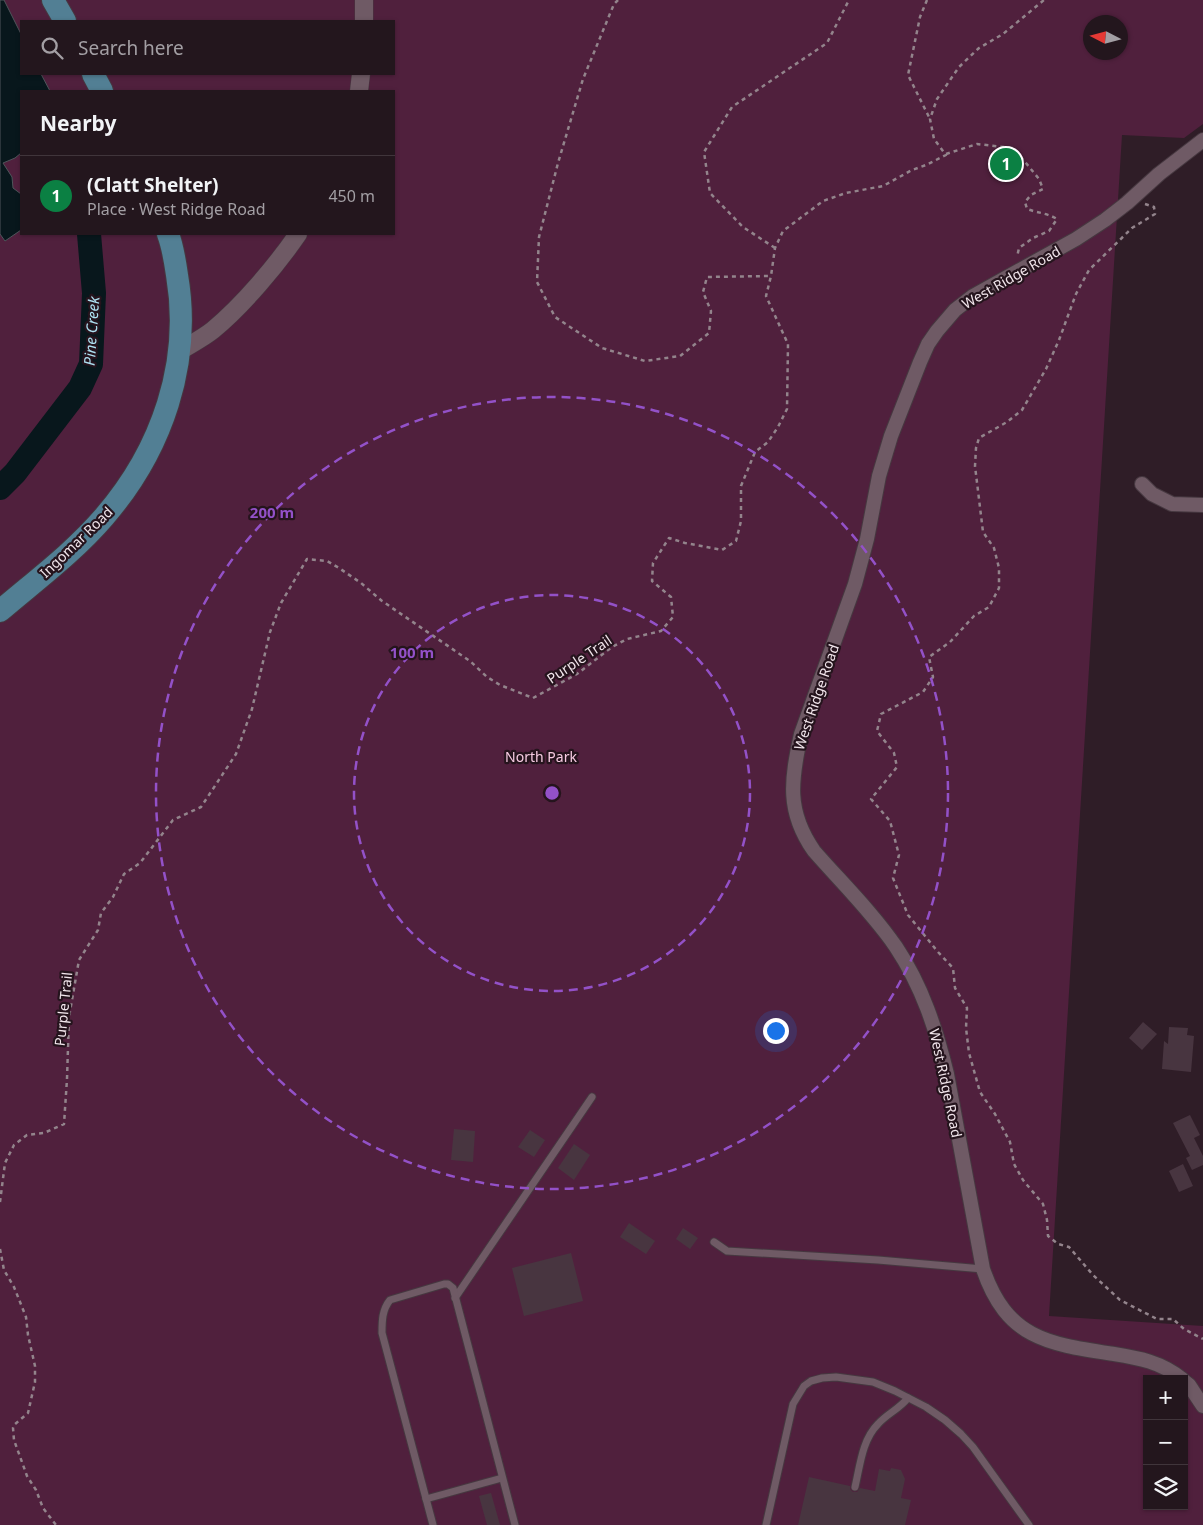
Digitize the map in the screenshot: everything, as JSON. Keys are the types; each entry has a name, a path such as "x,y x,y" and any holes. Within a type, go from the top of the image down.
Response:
{"main road":[{"path":"53,0 64,20"},
{"path":"94,75 101,90"},
{"name":"Ingomar Road","path":"0,611 103,518 133,479 148,455 170,397 180,351 180,288 168,235"}],"street":[{"path":"364,0 364,20"},
{"path":"359,90 361,75"},
{"name":"West Ridge Road","path":"1176,1375 1149,1360 1062,1346 1028,1332 1011,1319 995,1298 982,1269 947,1074 927,1004 896,947 805,837 798,823 792,791 801,734 855,584 867,539 883,463 899,413 928,344 955,310 974,296 1076,239 1127,203 1159,174 1203,140"},
{"path":"180,351 224,320 266,276 297,235"},
{"path":"1142,484 1152,494 1172,504 1203,505"},
{"name":"West Ridge Road","path":"1188,1384 1203,1406"}],"lane":[{"path":"455,1298 592,1097"},
{"path":"714,1242 727,1251 878,1260 982,1269"},
{"path":"433,1525 382,1333 383,1313 390,1300 440,1284 448,1284 455,1298 514,1525"},
{"path":"766,1525 793,1404 804,1386 811,1381 836,1377 873,1382 926,1407 945,1420 961,1434 996,1478 1029,1525"},
{"path":"855,1487 866,1442 871,1431 908,1398"},
{"path":"426,1499 502,1478"}],"path":[{"path":"618,0 614,4 583,79 558,163 539,237 538,282 555,316 602,348 645,361 680,356 709,333 711,311 703,292 708,277 771,276"},
{"path":"775,248 743,227 710,193 704,152 732,107 827,43 849,0"},
{"path":"927,0 920,17 908,75 930,119 934,139 946,155"},
{"path":"930,119 937,99 959,67 978,48 1003,34 1044,0"},
{"name":"Purple Trail","path":"0,1202 5,1162 14,1145 27,1135 44,1133 64,1124 69,1017 72,998 79,960 98,930 101,913 113,898 124,874 140,863 173,820 201,807 236,754 252,709 270,632 281,603 307,559 327,561 340,568 382,601 470,660 487,677 500,685 533,698 577,674 612,648 628,639 661,631 673,617 671,598 652,582 653,563 669,538 722,550 736,541 741,521 741,486 755,452 768,442 788,409 788,344 766,296 775,248 783,231 823,201 846,193 883,186 912,170 946,155 977,144 1012,148 1039,179 1043,189 1030,195 1024,202 1027,209 1047,213 1057,219 1049,231 1033,238 1019,248 1016,260 1021,270"},
{"path":"1127,203 1146,204 1154,207 1154,214 1132,228 1089,270 1076,294 1046,369 1022,410 1007,422 979,438 976,448 975,466 983,532 994,548 999,568 999,588 989,607 974,616 950,642 929,657 933,677 923,692 881,714 877,731 894,753 897,768 871,799 890,821 899,855 893,878 908,915 953,968 955,988 967,1008 966,1028 969,1053 980,1092 995,1114 1010,1142 1014,1164 1023,1180 1043,1204 1048,1236 1058,1244 1069,1247 1092,1275 1120,1300 1157,1319 1173,1319 1184,1329 1203,1338"},
{"path":"0,1250 4,1270 14,1287 26,1317 35,1366 35,1382 28,1413 14,1425 14,1440 27,1476 44,1508 56,1525"}],"green space":[{"name":"North Park","path":"0,0 1203,0 1203,124 1184,138 1122,135 1049,1316 1203,1326 1203,1525 0,1525"}],"shaded area":[{"path":"0,0 4,0 20,32 20,75 42,75 49,90 20,90 20,154 3,163 12,177 13,188 20,193 20,231 5,241 0,234"}],"building":[{"path":"1143,1022 1157,1034 1142,1050 1129,1038"},
{"path":"1169,1027 1188,1028 1187,1035 1194,1036 1191,1072 1162,1069 1164,1041 1168,1044"},
{"path":"1190,1115 1200,1135 1194,1138 1203,1156 1203,1165 1192,1170 1186,1158 1190,1156 1173,1123"},
{"path":"454,1129 475,1131 473,1162 451,1160"},
{"path":"530,1130 545,1140 534,1157 518,1147"},
{"path":"574,1144 590,1155 574,1180 558,1168"},
{"path":"1183,1164 1193,1186 1179,1192 1169,1171"},
{"path":"629,1223 655,1241 646,1254 620,1237"},
{"path":"683,1228 698,1238 690,1249 676,1239"},
{"path":"571,1253 583,1301 524,1316 512,1268"},
{"path":"891,1468 901,1470 905,1479 901,1498 911,1500 905,1525 798,1525 809,1477 850,1486 853,1492 857,1492 860,1488 875,1491 879,1469 890,1471"},
{"path":"491,1493 500,1525 487,1525 479,1496"}],"waterway":[{"name":"Pine Creek","path":"0,488 15,473 80,388 91,364 94,293 89,235"}],"place":[{"name":"(Clatt Shelter)","path":"1006,164"}]}
